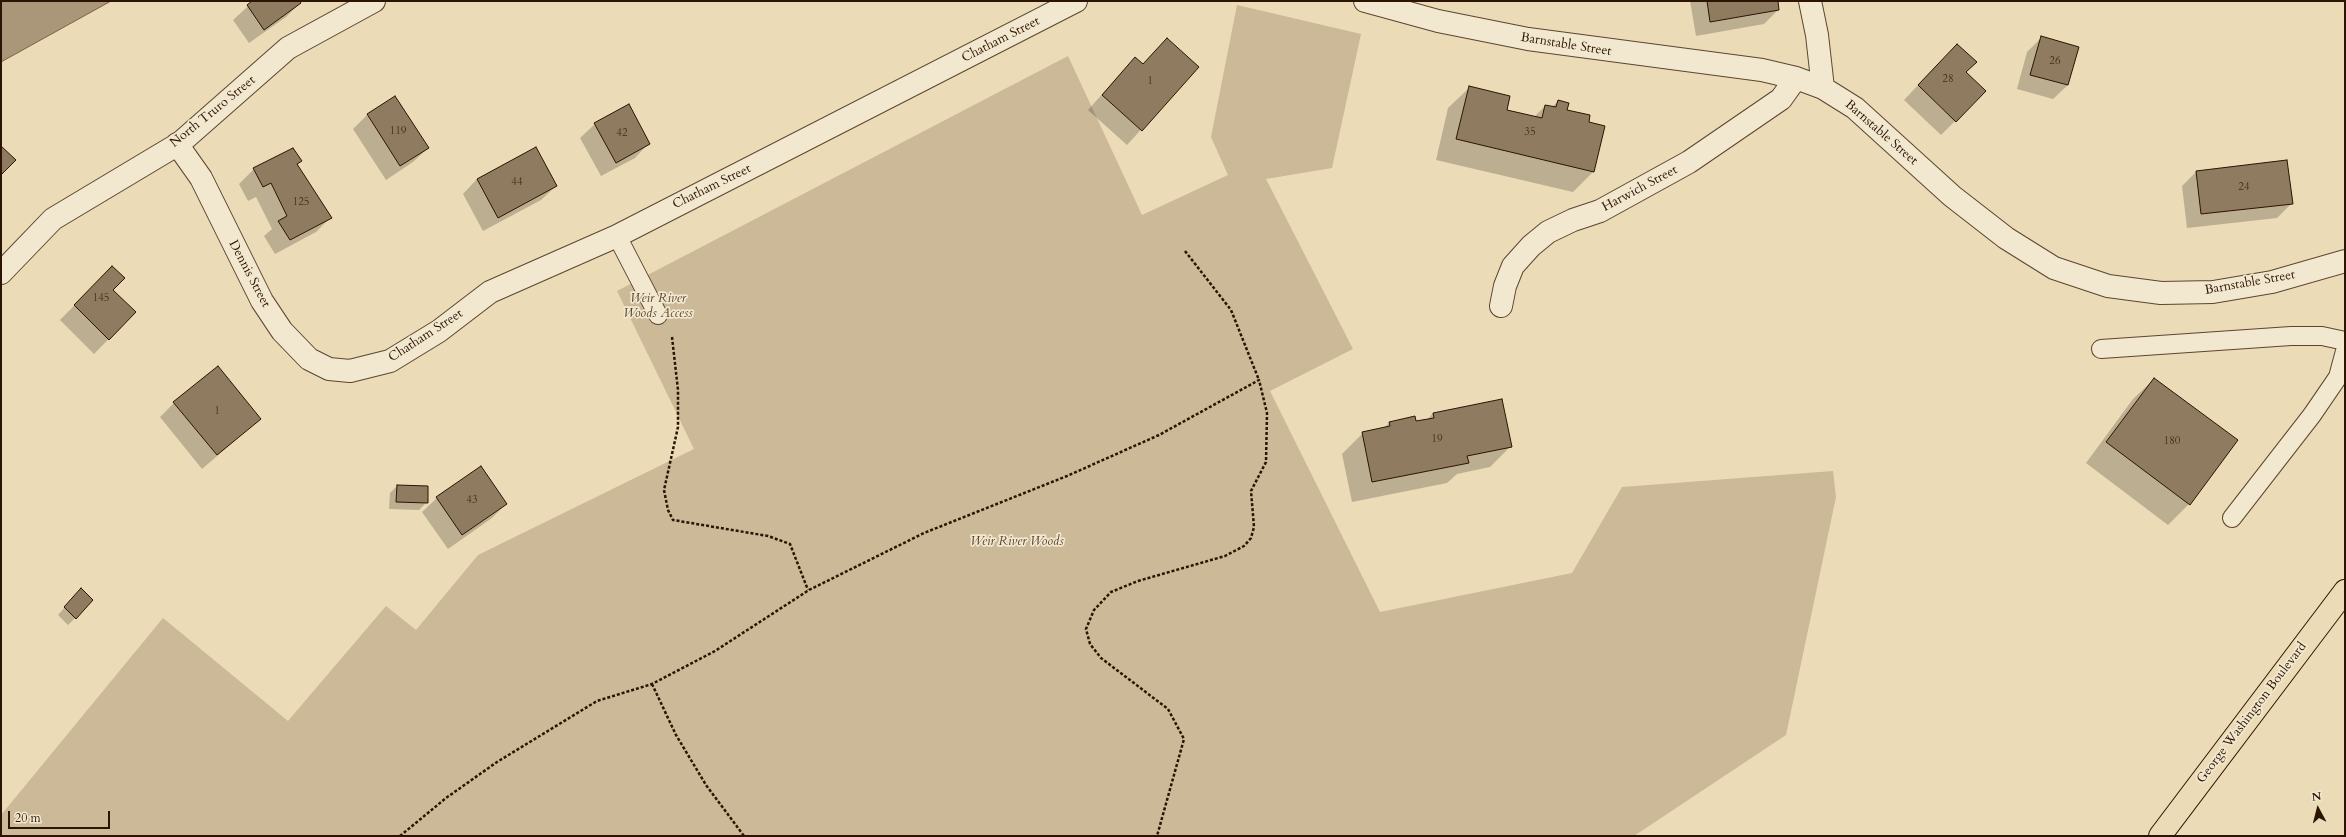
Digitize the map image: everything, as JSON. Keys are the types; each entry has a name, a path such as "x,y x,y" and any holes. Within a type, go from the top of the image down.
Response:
{"main road":[{"name":"George Washington Boulevard","path":"2160,836 2345,591"}],"street":[{"name":"North Truro Street","path":"1,273 52,219 177,144 233,98 288,48 374,1"},
{"name":"Chatham Street","path":"350,371 390,361 439,331 490,292 617,236 1076,1"},
{"name":"Barnstable Street","path":"1365,1 1438,21 1528,39 1618,53 1698,61 1762,70 1796,78 1823,88 1855,108 1952,196 2006,238 2054,268 2108,286 2160,293 2213,292 2272,282 2345,261"},
{"path":"1810,1 1817,35 1823,88"},
{"name":"Harwich Street","path":"1501,306 1505,286 1513,266 1531,246 1548,232 1573,220 1600,211 1689,162 1781,99 1796,78"},
{"name":"Dennis Street","path":"177,144 201,178 262,301 282,331 309,360 329,369 350,371"}],"lane":[{"path":"617,236 658,315"},
{"path":"2101,349 2291,336 2322,336 2345,341"},
{"path":"2232,518 2312,415 2338,377 2345,351"}],"path":[{"path":"1157,836 1184,739 1168,709 1101,658 1090,644 1086,629 1094,610 1111,592 1138,581 1226,556 1244,546 1251,538 1254,527 1251,491 1266,462 1267,413 1259,380 1231,310 1185,251"},
{"path":"658,315 672,337 678,390 678,427 664,490 668,510 673,520 768,536 790,544 808,590"},
{"path":"400,836 446,798 554,726 597,701 652,684 715,651 808,590 924,533 1067,476 1159,435 1259,380"},
{"path":"652,684 676,735 706,785 744,836"}],"green space":[{"name":"Weir River Woods","path":"1237,5 1361,34 1332,168 1266,179 1353,349 1270,391 1380,612 1572,573 1622,487 1833,471 1836,497 1786,735 1634,836 1,836 1,815 163,618 288,721 386,606 416,630 478,555 694,449 617,291 1068,56 1142,215 1228,175 1211,137"}],"shaded area":[{"path":"1,1 111,1 1,62"}],"building":[{"path":"252,1 300,1 301,3 264,30 247,5"},
{"path":"1707,1 1778,1 1779,10 1710,22"},
{"path":"2041,36 2079,47 2068,85 2030,75"},
{"path":"1167,38 1199,67 1142,131 1102,95 1135,57 1143,64"},
{"path":"1957,44 1977,62 1966,72 1986,91 1956,122 1918,85"},
{"path":"1469,86 1510,96 1507,110 1542,118 1545,105 1556,107 1558,100 1569,103 1567,110 1590,115 1589,122 1605,126 1594,172 1456,139"},
{"path":"395,96 429,148 400,166 367,114"},
{"path":"629,104 650,144 616,163 594,123"},
{"path":"1,146 16,160 2,174 1,173"},
{"path":"536,147 557,186 498,218 477,179"},
{"path":"293,148 302,161 297,164 332,218 290,240 278,221 287,216 271,183 263,187 253,168"},
{"path":"2287,160 2293,204 2201,214 2196,171"},
{"path":"112,266 125,278 113,290 136,312 109,340 74,305"},
{"path":"218,366 261,419 217,455 173,402"},
{"path":"2154,378 2238,440 2190,505 2106,442"},
{"path":"1502,399 1512,447 1467,456 1469,463 1372,482 1362,432 1390,426 1389,422 1415,416 1416,421 1434,418 1433,413"},
{"path":"481,466 507,504 462,535 436,497"},
{"path":"397,485 428,486 428,503 396,502"},
{"path":"81,588 93,600 76,619 64,607"}],"park label":[{"name":"Weir River Woods Access","path":"658,306"}]}
